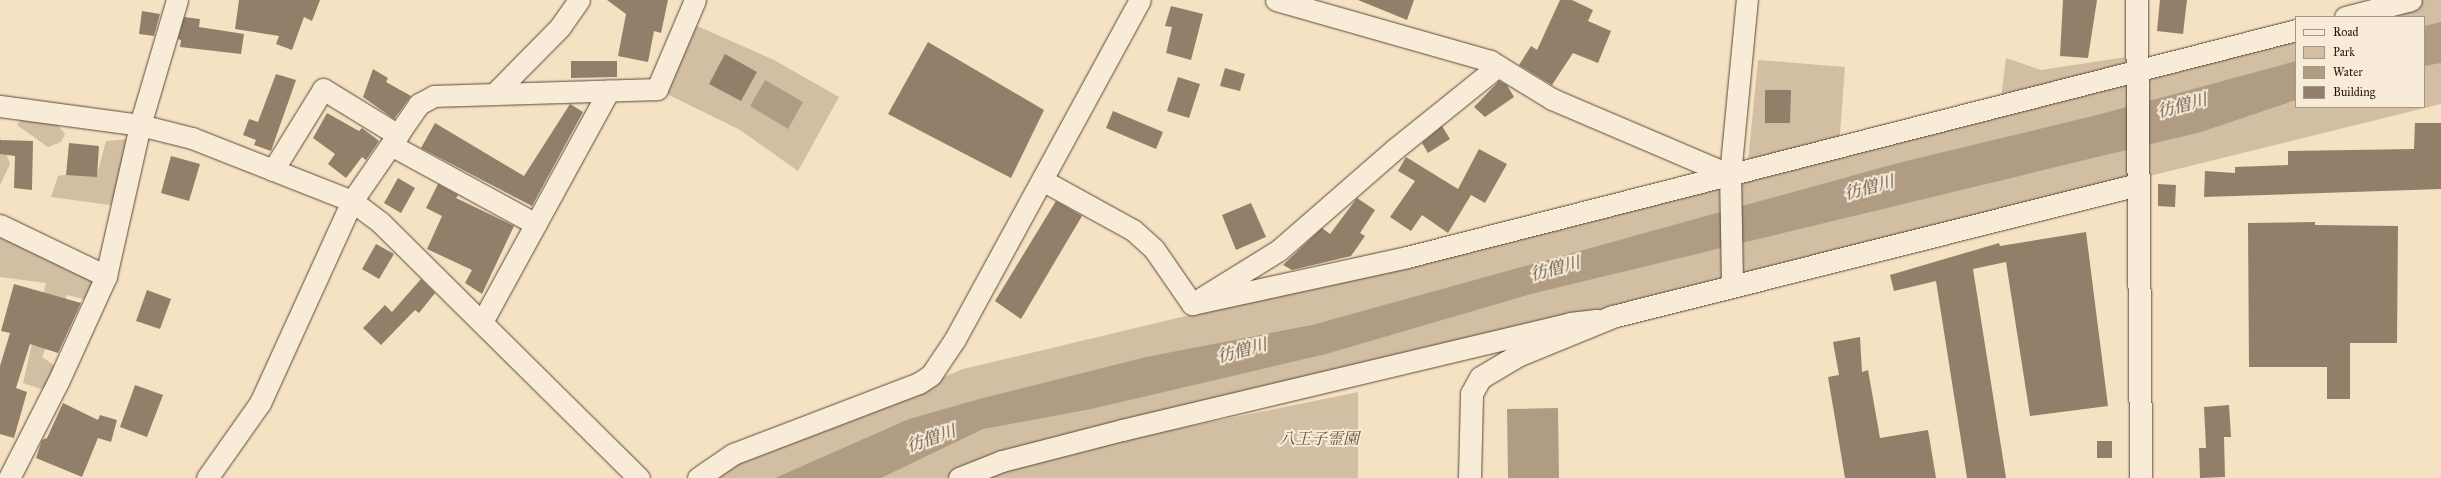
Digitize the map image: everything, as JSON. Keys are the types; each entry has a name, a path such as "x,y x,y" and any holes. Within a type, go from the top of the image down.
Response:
{"street":[{"path":"9,478 58,382 106,276 140,125 177,0"},
{"path":"494,94 560,27 579,0"},
{"path":"207,478 260,403 352,201 419,104 434,96 657,89 695,0"},
{"path":"698,478 733,454 919,384 931,375 955,339 1140,0"},
{"path":"1276,0 1490,61 1552,99 1730,179"},
{"path":"1732,285 1730,179 1747,0"},
{"path":"2137,0 2141,478"},
{"path":"2349,16 2411,0"},
{"path":"1192,304 1407,257 1730,179 2295,30"},
{"path":"1192,304 1279,250 1396,148 1498,66"},
{"path":"273,170 323,89 394,140 536,224"},
{"path":"482,322 609,90"},
{"path":"0,106 140,125 192,138 352,201 381,223 639,478"},
{"path":"1042,180 1133,230 1154,249 1192,304"},
{"path":"959,478 1002,461 1122,430 1570,323 1613,317 2138,180"},
{"path":"0,225 106,276"},
{"path":"1470,478 1472,394 1481,378 1518,356 1613,317"}],"green space":[{"path":"2410,0 2441,0 2441,104 2425,108 2425,16 2349,16"},
{"path":"695,25 774,60 839,97 798,171 740,130 657,89"},
{"name":"八王子霊園","path":"2295,30 2295,108 2425,108 1635,303 1034,458 1358,392 1358,478 709,478 742,461 963,369 1468,249 1747,171 1758,60 1845,67 1839,147 2000,106 2006,58 2041,70 2126,57 2127,73"},
{"path":"22,119 57,124 65,134 61,142 48,147 17,125"},
{"path":"0,137 10,164 0,185"},
{"path":"131,139 117,206 51,197 58,176 79,172 97,175 106,141"},
{"path":"0,230 96,277 87,300 67,295 42,357 57,367 44,390 23,383 46,283 0,277"}],"water":[{"path":"2441,22 2441,63 2425,66 2425,26"},
{"name":"彷僧川","path":"2295,61 2295,100 2201,132 1531,294 1326,354 1091,409 983,429 881,478 775,478 909,419 983,398 1146,357 1312,325 1898,163 2101,114"},
{"path":"765,80 803,102 788,129 750,106"},
{"path":"1558,408 1559,478 1508,478 1507,409"}],"building":[{"path":"239,0 320,0 312,21 304,17 292,50 276,44 279,36 235,29"},
{"path":"607,0 668,0 661,33 654,31 648,62 618,56 626,14"},
{"path":"1358,0 1414,0 1407,20"},
{"path":"1560,0 1572,0 1593,10 1588,21 1611,31 1598,63 1573,53 1552,85 1519,65 1531,46 1537,50"},
{"path":"2063,0 2097,0 2088,58 2060,56"},
{"path":"2160,0 2187,0 2183,34 2157,31"},
{"path":"1171,6 1203,14 1191,60 1166,53 1172,27 1165,26"},
{"path":"142,11 160,14 154,36 139,34"},
{"path":"184,17 200,19 199,27 244,34 241,54 180,47 181,40 178,39"},
{"path":"928,42 1044,110 1011,178 888,114"},
{"path":"725,54 757,72 741,101 709,84"},
{"path":"571,61 617,61 617,77 571,78"},
{"path":"1225,68 1245,74 1240,91 1220,86"},
{"path":"373,69 388,78 386,82 411,96 394,119 363,97"},
{"path":"276,74 296,80 271,151 254,145 256,140 243,135 249,119 258,122"},
{"path":"1178,77 1200,84 1189,118 1167,111"},
{"path":"1499,81 1507,85 1514,97 1485,117 1474,107"},
{"path":"1765,90 1791,90 1790,123 1765,123"},
{"path":"570,104 583,112 532,206 421,148 435,123 524,176"},
{"path":"1113,111 1163,132 1156,149 1106,128"},
{"path":"327,113 359,131 362,128 379,141 366,160 362,157 346,178 328,164 335,154 313,138"},
{"path":"2415,123 2441,123 2441,189 2204,197 2205,171 2235,173 2235,167 2288,165 2288,151 2414,149"},
{"path":"1442,126 1450,139 1428,153 1422,143"},
{"path":"0,140 33,141 32,190 14,188 15,156 0,154"},
{"path":"69,143 99,146 97,177 66,175"},
{"path":"1479,149 1507,164 1485,203 1471,195 1448,233 1422,215 1411,231 1390,217 1415,181 1398,171 1406,157 1458,189"},
{"path":"171,156 200,164 189,201 161,193"},
{"path":"398,178 415,188 401,213 384,203"},
{"path":"438,184 458,195 456,198 514,226 482,294 465,283 472,270 427,249 442,216 426,208"},
{"path":"2158,184 2176,185 2175,207 2158,206"},
{"path":"1357,198 1375,210 1360,233 1365,236 1351,256 1292,270 1283,265 1322,228 1330,234"},
{"path":"1056,201 1082,216 1021,319 995,301"},
{"path":"1251,203 1266,237 1236,250 1222,215"},
{"path":"2315,222 2315,225 2398,226 2397,343 2350,343 2350,399 2327,399 2327,367 2249,367 2248,223"},
{"path":"2086,232 2108,406 2030,416 2006,262 1973,269 2006,478 1967,478 1936,281 1894,291 1890,275 1999,243 2000,246"},
{"path":"376,244 394,254 379,279 362,269"},
{"path":"421,279 435,293 419,313 415,310 381,345 363,328 385,305 392,312"},
{"path":"14,284 81,303 58,353 30,344 16,388 27,392 14,438 0,434 0,366 10,333 1,331"},
{"path":"147,290 171,299 160,329 136,321"},
{"path":"1860,337 1862,372 1868,370 1880,438 1928,430 1936,478 1845,478 1828,377 1839,375 1833,342"},
{"path":"135,385 163,395 147,437 120,427"},
{"path":"63,403 98,420 100,415 117,420 111,442 98,438 82,477 36,458 42,440 47,438"},
{"path":"2229,405 2231,437 2224,437 2225,477 2200,478 2199,448 2206,448 2204,407"},
{"path":"2097,441 2112,441 2112,458 2097,458"}]}
